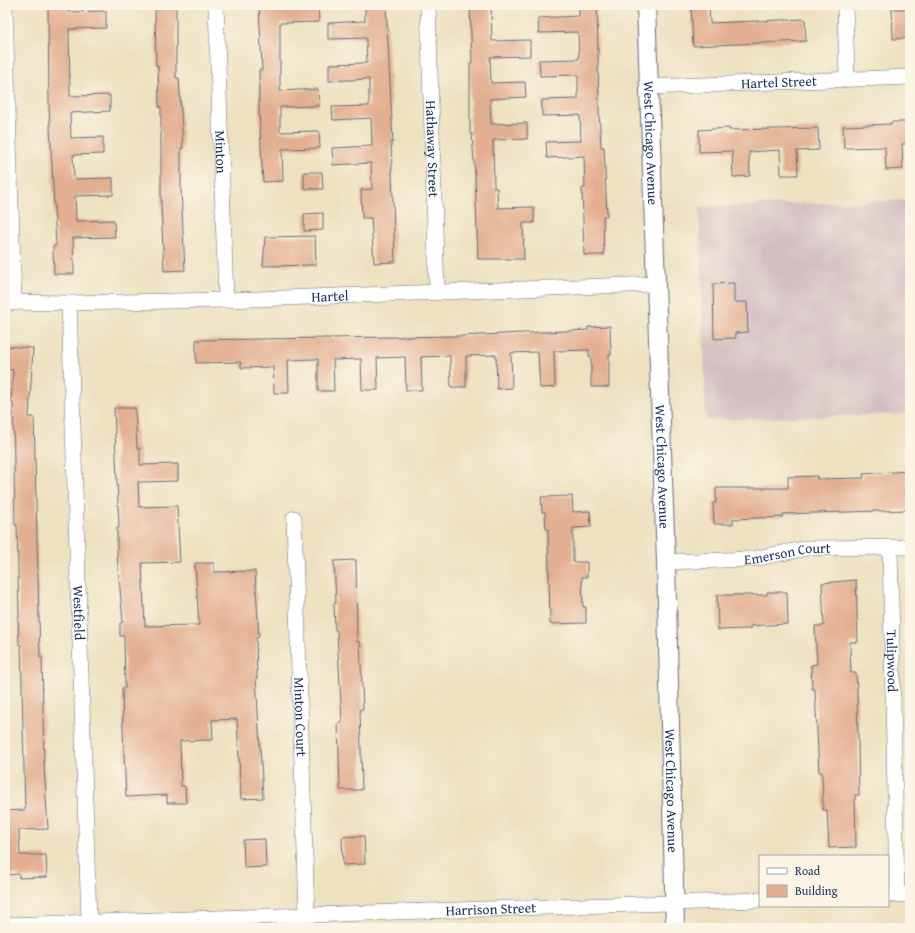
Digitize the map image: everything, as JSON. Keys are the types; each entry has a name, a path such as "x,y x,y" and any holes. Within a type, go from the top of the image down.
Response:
{"street":[{"name":"Minton","path":"216,5 226,300"},
{"name":"Hathaway Street","path":"428,5 437,293"},
{"name":"West Chicago Avenue","path":"646,5 666,562 676,928"},
{"path":"845,5 847,79"},
{"path":"5,10 10,303"},
{"name":"Hartel Street","path":"649,87 910,77"},
{"name":"Hartel","path":"10,303 226,300 655,284"},
{"name":"Westfield","path":"69,303 89,922"},
{"name":"Minton Court","path":"294,518 307,915"},
{"name":"Tulipwood","path":"890,547 898,895"},
{"name":"Emerson Court","path":"666,562 752,559 808,548 910,547"},
{"name":"Harrison Street","path":"5,925 759,900"}],"shaded area":[{"path":"910,200 910,414 706,420 699,207"}],"building":[{"path":"48,5 68,5 68,12 106,11 106,28 69,29 70,96 110,95 110,111 70,113 71,138 103,137 103,154 73,155 74,179 113,178 113,195 75,196 76,221 114,220 115,237 73,238 74,274 54,274 53,246 56,246 49,106"},
{"path":"155,5 176,5 176,78 179,78 183,148 181,148 181,190 185,270 164,271 161,205 161,107 159,107 158,66 156,66"},
{"path":"259,5 279,5 279,7 318,5 319,22 280,23 280,91 318,89 319,106 280,107 280,132 319,131 320,148 282,149 283,181 263,182 259,112 259,70 262,70"},
{"path":"365,5 386,5 393,142 391,142 395,262 374,263 371,218 362,218 361,190 372,189 371,163 333,165 332,148 372,146 371,118 333,120 332,107 369,106 369,79 329,81 329,64 367,63 366,38 328,39 328,23 365,21"},
{"path":"470,5 491,5 492,41 530,40 530,56 490,57 491,83 525,82 526,97 490,99 491,124 527,123 527,139 493,140 494,188 497,188 498,208 534,207 534,223 523,223 524,259 478,259 475,175 472,134 470,134 470,63 472,63"},
{"path":"579,5 597,5 599,107 601,147 604,147 607,216 603,216 604,255 584,255 582,188 585,188 584,156 547,158 546,142 581,141 580,115 542,116 542,100 578,99 578,75 540,76 539,60 579,59 578,32 539,33 538,18 579,16"},
{"path":"691,5 709,5 710,23 805,19 806,41 693,46"},
{"path":"892,9 910,9 910,38 893,39"},
{"path":"891,122 910,122 910,144 902,144 903,169 886,170 885,147 844,148 843,126 891,124"},
{"path":"729,128 729,130 818,128 819,150 797,151 798,175 781,175 780,150 749,152 750,176 733,177 732,151 699,152 699,130"},
{"path":"304,172 322,172 323,189 304,189"},
{"path":"323,213 323,230 304,231 304,214"},
{"path":"315,236 316,265 263,266 265,237"},
{"path":"734,283 734,302 747,302 748,332 735,333 736,338 714,339 713,284"},
{"path":"610,326 611,355 609,355 609,387 591,387 591,356 589,356 589,350 554,351 555,387 540,388 538,352 511,353 512,388 497,389 496,355 466,356 466,387 451,387 450,356 421,357 422,390 406,390 405,357 377,358 378,390 362,390 361,359 333,360 334,391 318,391 318,359 288,360 289,393 274,393 273,367 241,368 241,362 196,363 196,340 459,336 588,330 588,327"},
{"path":"5,346 33,348 29,417 34,417 40,657 42,657 44,765 48,829 19,830 20,855 46,855 47,877 19,878 19,874 5,875 5,811 25,810 21,645 19,645 18,617 17,525 15,525 13,402 11,401 13,370 5,369"},
{"path":"114,408 135,408 137,448 140,448 140,465 178,464 178,481 138,482 139,507 177,506 180,562 142,563 145,626 199,625 195,563 214,563 214,572 255,571 259,637 256,638 256,678 263,798 241,799 237,719 212,720 213,740 180,741 181,786 185,786 186,803 167,803 167,795 126,797 122,688 125,688 124,636 120,636 120,623 123,622 117,556 117,528 119,528"},
{"path":"910,471 910,510 783,514 783,517 733,519 733,524 714,524 713,503 716,503 716,488 788,488 788,477 817,476 817,479 864,478 863,474"},
{"path":"572,496 573,512 590,511 591,527 573,528 573,562 587,562 587,577 582,577 583,607 586,607 586,623 550,624 548,529 546,529 545,512 542,512 541,497"},
{"path":"356,560 357,642 360,642 363,709 360,709 362,790 340,790 338,723 342,723 337,630 335,630 334,603 336,603 334,561"},
{"path":"856,580 858,642 850,642 851,673 856,673 857,690 859,795 855,795 856,847 829,848 827,810 823,810 822,772 819,772 815,689 812,689 811,665 817,664 815,626 824,626 822,583"},
{"path":"767,592 787,592 788,624 750,626 750,629 718,630 717,595 767,595"},
{"path":"364,836 365,864 343,865 342,837"},
{"path":"265,839 266,867 244,868 243,840"}]}
